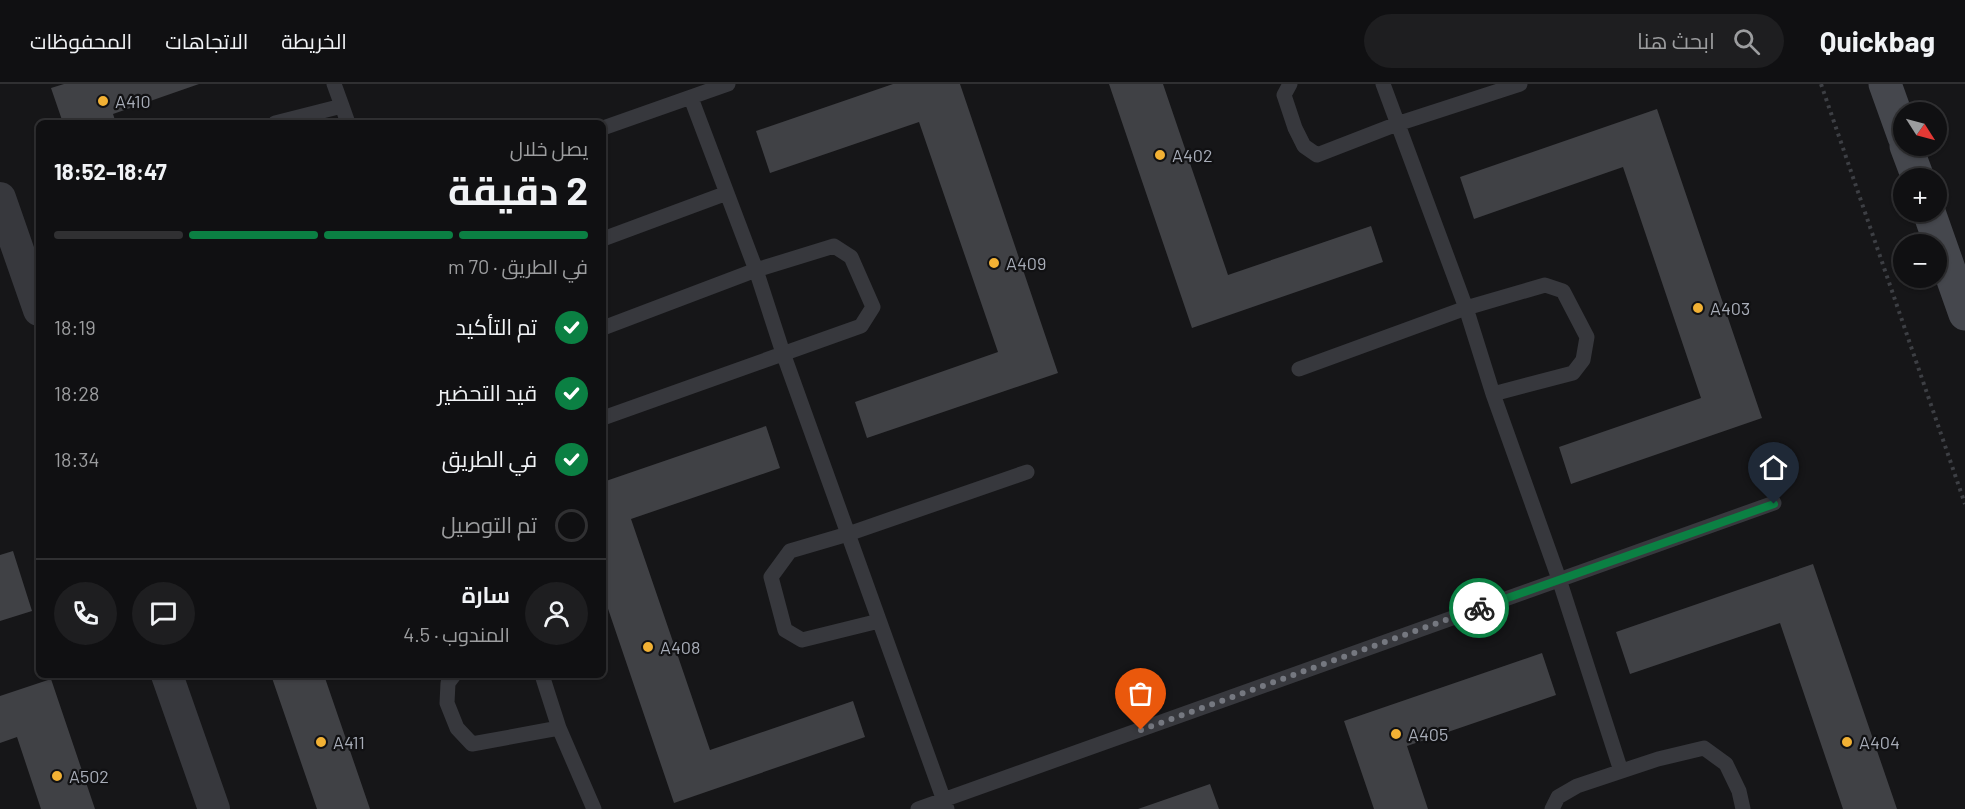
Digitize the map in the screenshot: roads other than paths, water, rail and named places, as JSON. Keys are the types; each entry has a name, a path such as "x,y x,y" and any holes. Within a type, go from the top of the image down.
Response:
{"street":[{"path":"1885,84 1893,106"},
{"path":"0,198 36,300"},
{"path":"1933,222 1965,314"},
{"path":"168,678 214,809"}],"lane":[{"path":"334,84 347,120"},
{"path":"606,127 728,84"},
{"path":"1290,84 1284,96 1295,128 1304,146 1317,154 1397,124 1520,84"},
{"path":"1383,84 1466,308 1493,394 1559,579 1621,771"},
{"path":"691,98 756,270 783,353 945,805"},
{"path":"286,120 342,106"},
{"path":"606,238 727,193"},
{"path":"606,327 756,270 834,246 852,257 873,307 861,326 606,417"},
{"path":"1299,369 1466,308 1545,285 1563,291 1587,338 1583,360 1573,373 1493,394"},
{"path":"879,621 802,640 785,630 771,577 789,551 848,534 1027,472"},
{"path":"918,809 945,805 1559,579 1774,504"},
{"path":"452,678 448,683 447,703 457,728 472,744 559,728"},
{"path":"543,678 559,728 594,809"},
{"path":"1552,809 1558,797 1577,786 1658,759 1704,748 1726,764 1740,791 1743,809"}],"place":[{"name":"A410","path":"103,101"},
{"name":"A402","path":"1160,155"},
{"name":"A409","path":"994,263"},
{"name":"A403","path":"1698,308"},
{"name":"A408","path":"648,647"},
{"name":"A405","path":"1396,734"},
{"name":"A411","path":"321,742"},
{"name":"A404","path":"1847,742"},
{"name":"A502","path":"57,776"}]}
